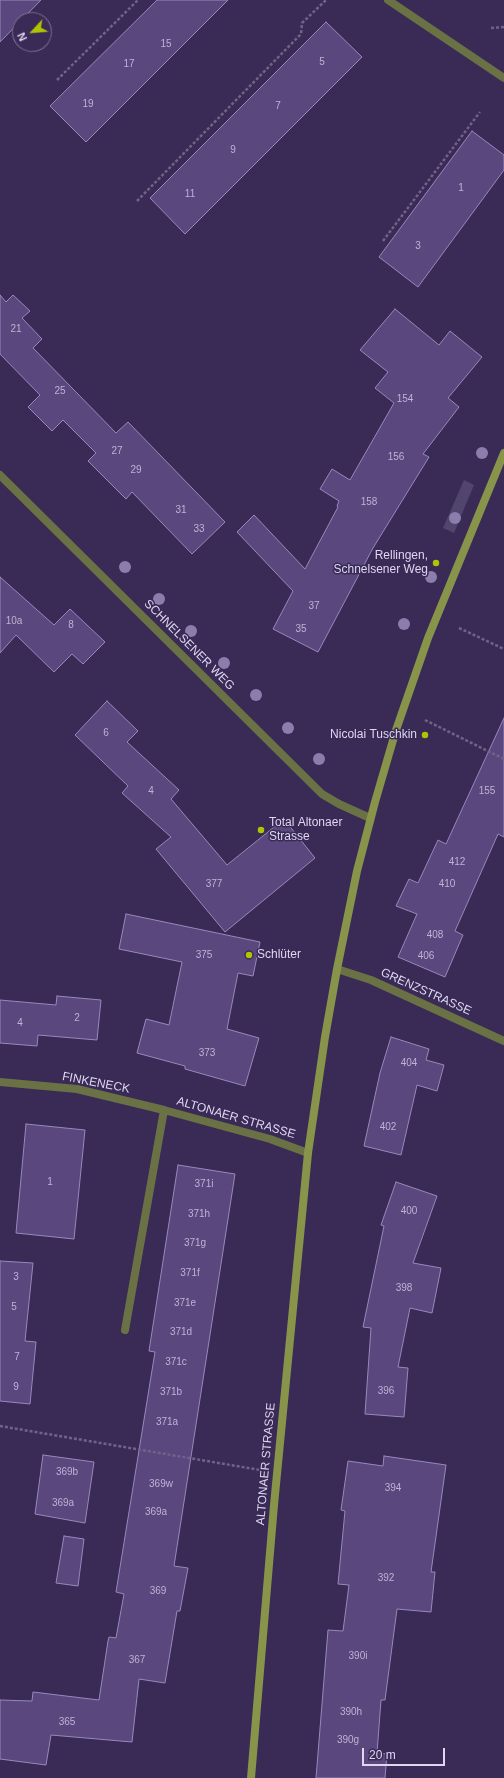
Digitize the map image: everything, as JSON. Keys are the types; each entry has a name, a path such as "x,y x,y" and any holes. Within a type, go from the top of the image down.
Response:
{"main road":[{"name":"ALTONAER STRASSE","path":"251,1778 308,1153 325,1037 337,969 370,818 393,741 428,638 504,453"}],"street":[{"path":"388,0 504,78"},
{"name":"SCHNELSENER WEG","path":"0,476 322,794 370,818"},
{"name":"GRENZSTRASSE","path":"337,969 370,980 504,1041"},
{"name":"FINKENECK","path":"0,1082 76,1089 164,1110"},
{"name":"ALTONAER STRASSE","path":"125,1330 164,1110 270,1139 308,1153"}],"path":[{"path":"57,80 138,0"},
{"path":"136,201 301,34 302,23 326,0"},
{"path":"491,28 504,27"},
{"path":"383,241 480,112"},
{"path":"459,628 504,649"},
{"path":"425,720 504,760"},
{"path":"0,1426 278,1474"}],"shaded area":[{"path":"464,480 474,485 454,533 443,528"}],"building":[{"path":"0,0 41,0 29,12 12,12 12,30 0,42"},
{"path":"157,0 228,0 86,142 50,106"},
{"path":"326,22 362,57 185,234 150,198"},
{"path":"472,131 504,155 504,170 418,287 379,257"},
{"path":"0,295 6,302 13,295 30,311 22,318 42,339 33,348 116,433 128,422 225,522 192,554 132,492 126,499 88,461 96,453 63,420 52,431 28,407 40,395 0,354"},
{"path":"395,309 439,345 450,331 482,357 448,398 459,407 423,454 429,457 373,548 318,652 273,629 293,591 237,532 254,515 305,569 338,507 339,501 320,489 332,469 350,480 394,403 375,388 388,372 360,350"},
{"path":"0,577 54,625 70,609 105,642 83,664 72,654 54,672 16,635 0,653"},
{"path":"107,701 138,731 127,742 179,790 171,799 227,865 284,819 315,858 225,932 156,849 171,837 122,793 128,786 75,735"},
{"path":"504,718 504,837 498,834 455,931 463,935 445,977 398,957 417,914 396,906 409,879 418,883 438,840 446,844"},
{"path":"126,914 260,942 253,976 238,973 227,1029 259,1038 245,1086 185,1069 185,1066 137,1053 146,1019 169,1025 182,962 119,949"},
{"path":"57,996 101,1000 97,1040 38,1035 37,1046 0,1043 0,1000 56,1005"},
{"path":"391,1037 429,1049 426,1060 444,1065 437,1091 417,1085 401,1155 364,1146 380,1073"},
{"path":"26,1124 85,1130 74,1239 16,1233"},
{"path":"178,1165 235,1174 174,1566 188,1568 180,1611 177,1611 165,1683 139,1679 132,1742 51,1735 46,1765 0,1759 0,1700 32,1701 33,1692 99,1700 108,1641 109,1637 116,1638 124,1594 116,1592 155,1352 149,1351"},
{"path":"396,1182 437,1196 413,1263 441,1268 432,1313 410,1308 398,1367 408,1368 404,1417 365,1414 371,1328 363,1327 384,1226 381,1225"},
{"path":"0,1261 33,1263 25,1341 36,1342 30,1404 0,1401"},
{"path":"43,1455 94,1462 85,1523 35,1514"},
{"path":"384,1456 446,1465 431,1572 435,1572 431,1612 397,1609 385,1700 381,1700 377,1753 387,1754 385,1778 316,1778 328,1630 343,1631 349,1585 338,1584 345,1511 341,1510 348,1461 383,1466"},
{"path":"64,1536 84,1539 78,1586 56,1583"}],"place":[{"name":"Rellingen, Schnelsener Weg","path":"436,563"},
{"name":"Nicolai Tuschkin","path":"425,735"},
{"name":"Total Altonaer Strasse","path":"261,830"},
{"name":"Schlüter","path":"249,955"}]}
